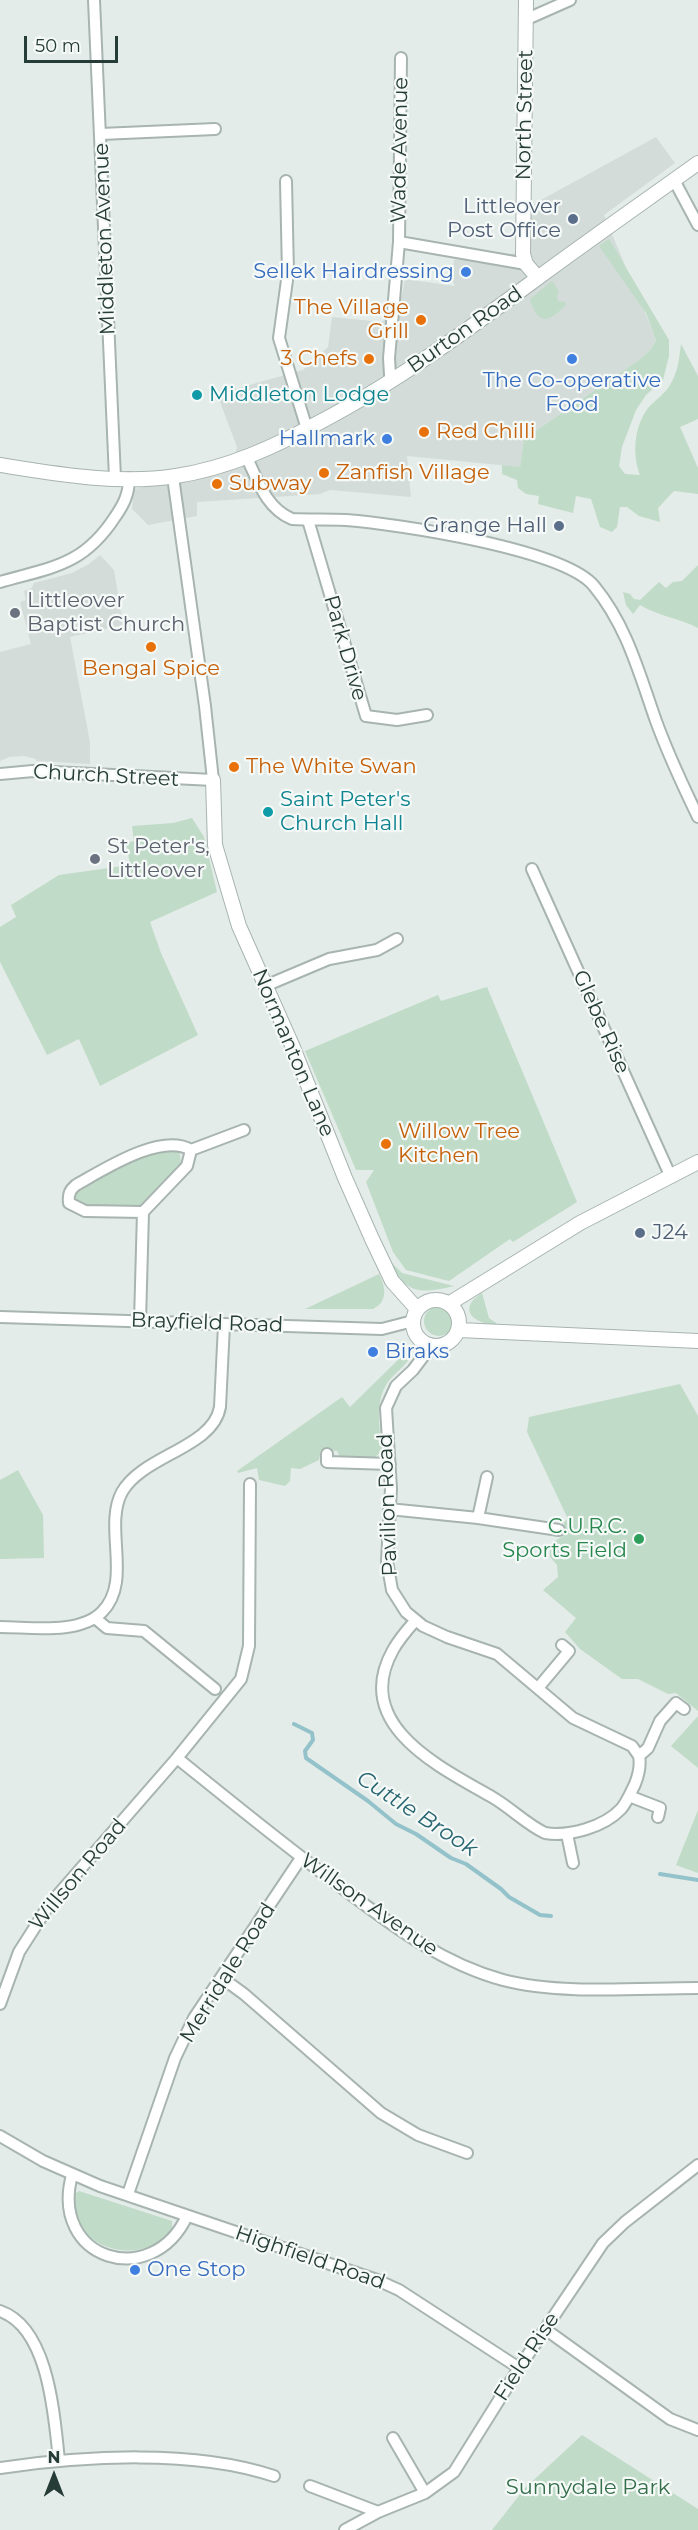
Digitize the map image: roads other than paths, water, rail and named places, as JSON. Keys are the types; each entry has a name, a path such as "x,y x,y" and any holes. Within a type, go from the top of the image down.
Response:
{"street":[{"name":"Middleton Avenue","path":"0,582 75,559 91,548 126,500 122,478 94,0"},
{"name":"North Street","path":"526,0 524,237 526,264"},
{"path":"527,18 570,0"},
{"name":"Wade Avenue","path":"393,380 390,375 389,358 399,242 401,58"},
{"path":"101,134 215,129"},
{"name":"Burton Road","path":"0,465 122,478 173,477 216,468 246,458 307,429 393,380 505,304 698,163"},
{"path":"674,180 698,225"},
{"path":"286,181 288,273 279,338 307,429"},
{"path":"399,242 526,264 538,278"},
{"path":"246,458 262,491 274,507 292,519 346,520 408,528 498,546 573,568 591,582 616,618 636,657 671,761 698,817"},
{"path":"173,477 206,706 213,780"},
{"name":"Park Drive","path":"308,520 366,716 397,720 427,715"},
{"name":"Church Street","path":"0,774 33,771 213,780"},
{"name":"Normanton Lane","path":"213,780 214,834 220,865 239,926 292,1045 372,1239 392,1281 415,1315"},
{"name":"Glebe Rise","path":"532,869 670,1175"},
{"path":"265,986 328,959 377,950 398,939"},
{"path":"191,1150 244,1130"},
{"path":"143,1212 85,1211 69,1203 68,1196 70,1190 76,1185 127,1157 167,1145 186,1147 191,1150"},
{"path":"140,1321 143,1212 187,1166 191,1150"},
{"path":"450,1304 580,1223 698,1162"},
{"path":"430,1300 443,1300 450,1304 459,1316 459,1330 449,1342 431,1346 417,1336 415,1315 430,1300"},
{"name":"Brayfield Road","path":"0,1317 382,1329 415,1315"},
{"path":"0,1627 73,1627 95,1618 108,1604 114,1588 117,1513 124,1490 135,1476 207,1431 217,1420 220,1407 224,1325"},
{"path":"459,1330 698,1341"},
{"name":"Pavilion Road","path":"431,1346 413,1370 396,1386 388,1401 385,1417 390,1464 387,1561 389,1580 400,1604 415,1621 440,1635 498,1654 579,1722 632,1746 639,1756"},
{"path":"327,1454 327,1462 390,1464"},
{"path":"478,1518 487,1477"},
{"name":"Willson Road","path":"0,2004 19,1952 48,1905 177,1758 236,1687 244,1671 249,1634 250,1484"},
{"path":"389,1509 478,1518 559,1530"},
{"path":"95,1618 107,1628 144,1631 215,1689"},
{"path":"415,1621 398,1641 386,1665 382,1694 392,1724 401,1736 422,1753 495,1799 538,1830 552,1834 567,1834 609,1818 621,1809 639,1772 639,1756 648,1748 660,1721 676,1703 684,1709"},
{"path":"538,1688 569,1651 562,1645"},
{"name":"Willson Avenue","path":"177,1758 301,1858 396,1928 446,1960 504,1980 565,1989 698,1988"},
{"path":"629,1796 660,1808 658,1817"},
{"path":"567,1834 573,1863"},
{"name":"Merridale Road","path":"128,2194 175,2058 194,2018 301,1858"},
{"path":"222,1978 244,1994 381,2113 418,2135 467,2153"},
{"name":"Highfield Road","path":"0,2136 72,2175 377,2280 399,2290 519,2368"},
{"name":"Field Rise","path":"345,2530 378,2512 425,2493 454,2472 519,2368 603,2243 624,2222 698,2165"},
{"path":"72,2175 67,2199 71,2223 87,2243 106,2254 133,2258 149,2255 164,2247 174,2238 187,2216"},
{"path":"0,2311 13,2315 23,2325 36,2347 51,2399 59,2460"},
{"path":"545,2330 670,2419 698,2430"},
{"path":"393,2438 425,2493"},
{"path":"0,2468 59,2460 189,2460 250,2468 273,2476"},
{"path":"310,2486 378,2512"}],"waterway":[{"name":"Cuttle Brook","path":"294,1724 312,1733 313,1740 305,1751 306,1758 368,1801 396,1824 416,1834 451,1858 466,1864 509,1897 540,1915 551,1916"},
{"name":"Cuttle Brook","path":"660,1874 698,1880"}],"place":[{"name":"Littleover Post Office","path":"573,219"},
{"name":"Sellek Hairdressing","path":"466,272"},
{"name":"The Village Grill","path":"421,320"},
{"name":"3 Chefs","path":"369,359"},
{"name":"The Co-operative Food","path":"572,359"},
{"name":"Middleton Lodge","path":"197,395"},
{"name":"Red Chilli","path":"424,432"},
{"name":"Hallmark","path":"387,439"},
{"name":"Zanfish Village","path":"324,473"},
{"name":"Subway","path":"217,484"},
{"name":"Grange Hall","path":"559,526"},
{"name":"Littleover Baptist Church","path":"15,613"},
{"name":"Bengal Spice","path":"151,647"},
{"name":"The White Swan","path":"234,767"},
{"name":"Saint Peter's Church Hall","path":"268,812"},
{"name":"St Peter's, Littleover","path":"95,859"},
{"name":"Willow Tree Kitchen","path":"386,1144"},
{"name":"J24","path":"640,1233"},
{"name":"Biraks","path":"373,1352"},
{"name":"C.U.R.C. Sports Field","path":"639,1539"},
{"name":"One Stop","path":"135,2270"}],"park label":[{"name":"Sunnydale Park","path":"588,2488"}]}
